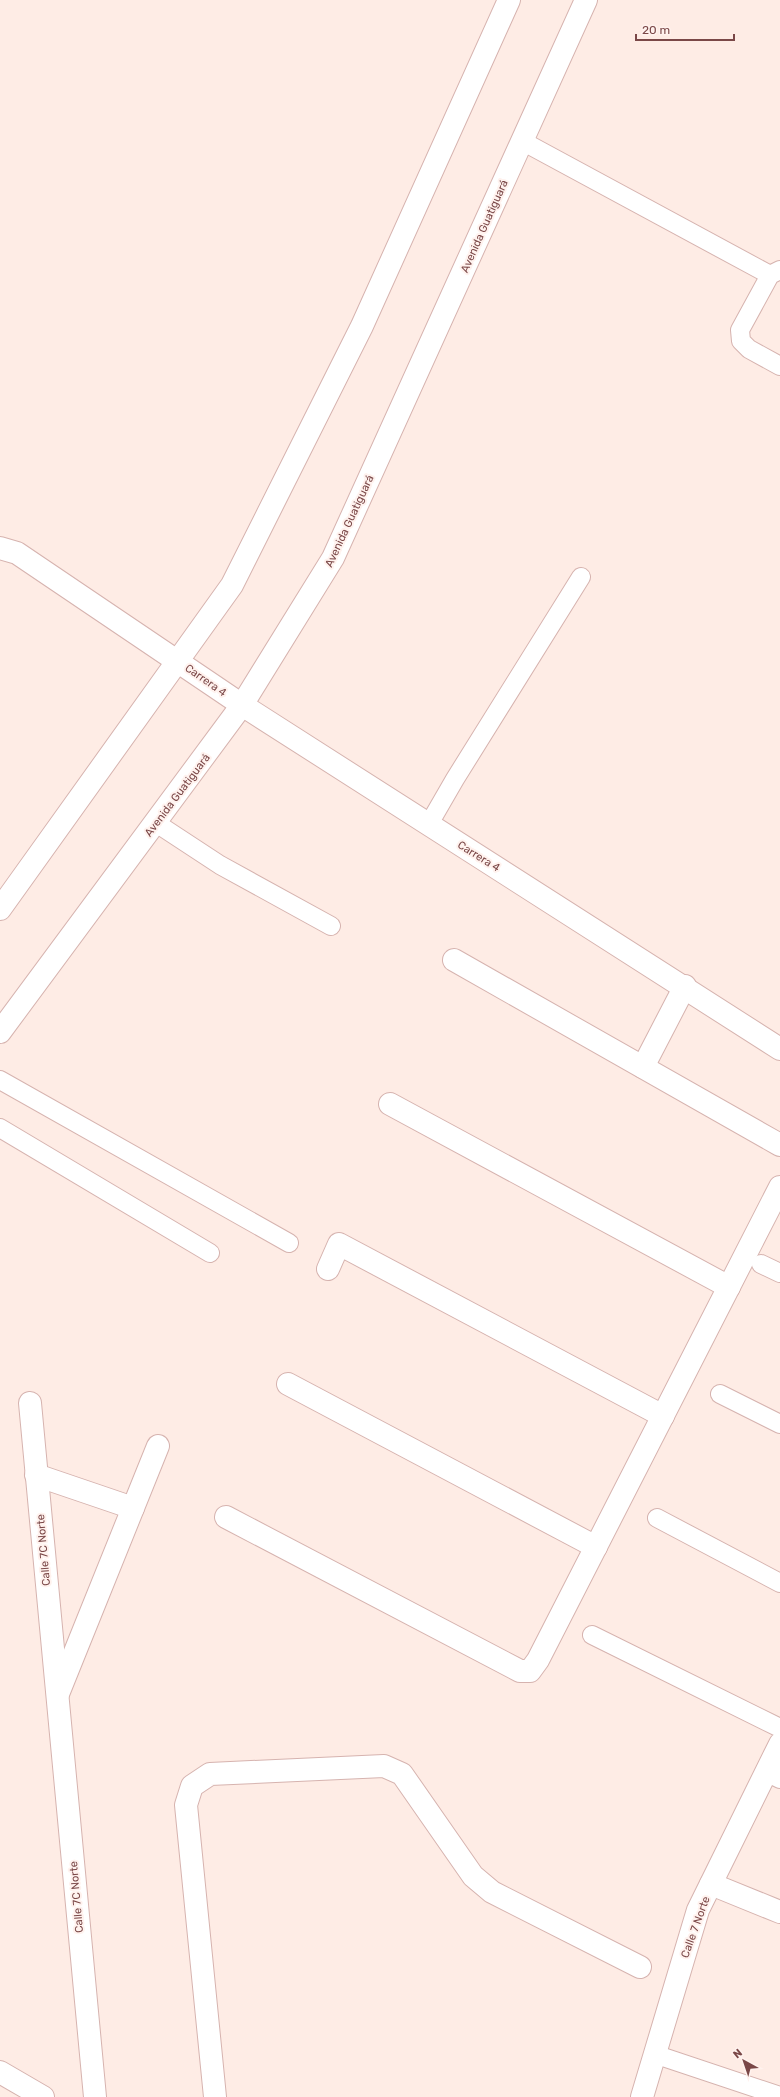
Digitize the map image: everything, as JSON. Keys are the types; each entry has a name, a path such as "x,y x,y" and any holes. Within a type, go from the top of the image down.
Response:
{"street":[{"path":"0,909 232,585 362,326 509,0"},
{"name":"Avenida Guatiguará","path":"0,1032 242,705 332,558 586,0"},
{"name":"Carrera 4","path":"0,548 17,553 242,705 685,986 780,1049"},
{"path":"454,960 780,1145"},
{"path":"643,1067 685,986"},
{"path":"390,1104 729,1287"},
{"path":"226,1517 520,1671 530,1671 538,1660 780,1187"},
{"path":"328,1269 339,1244 663,1416"},
{"path":"288,1384 596,1547"},
{"name":"Calle 7C Norte","path":"30,1403 95,2097"},
{"name":"Calle 7C Norte","path":"57,1697 158,1446"},
{"path":"36,1475 133,1508"},
{"name":"Calle 7 Norte","path":"642,2097 698,1910 711,1884 773,1776 780,1744"},
{"path":"215,2097 186,1805 192,1786 210,1774 384,1766 402,1774 473,1876 492,1892 640,1967"},
{"path":"711,1884 780,1912"},
{"path":"0,2072 42,2097"}],"lane":[{"path":"522,141 775,272 740,330 741,341 749,349 780,366"},
{"path":"429,824 455,779 581,577"},
{"path":"156,823 220,865 331,926"},
{"path":"0,1080 289,1243"},
{"path":"0,1128 210,1253"},
{"path":"761,1264 780,1273"},
{"path":"720,1394 780,1424"},
{"path":"657,1518 780,1582"},
{"path":"592,1635 780,1728"},
{"path":"654,2054 780,2096"}]}
